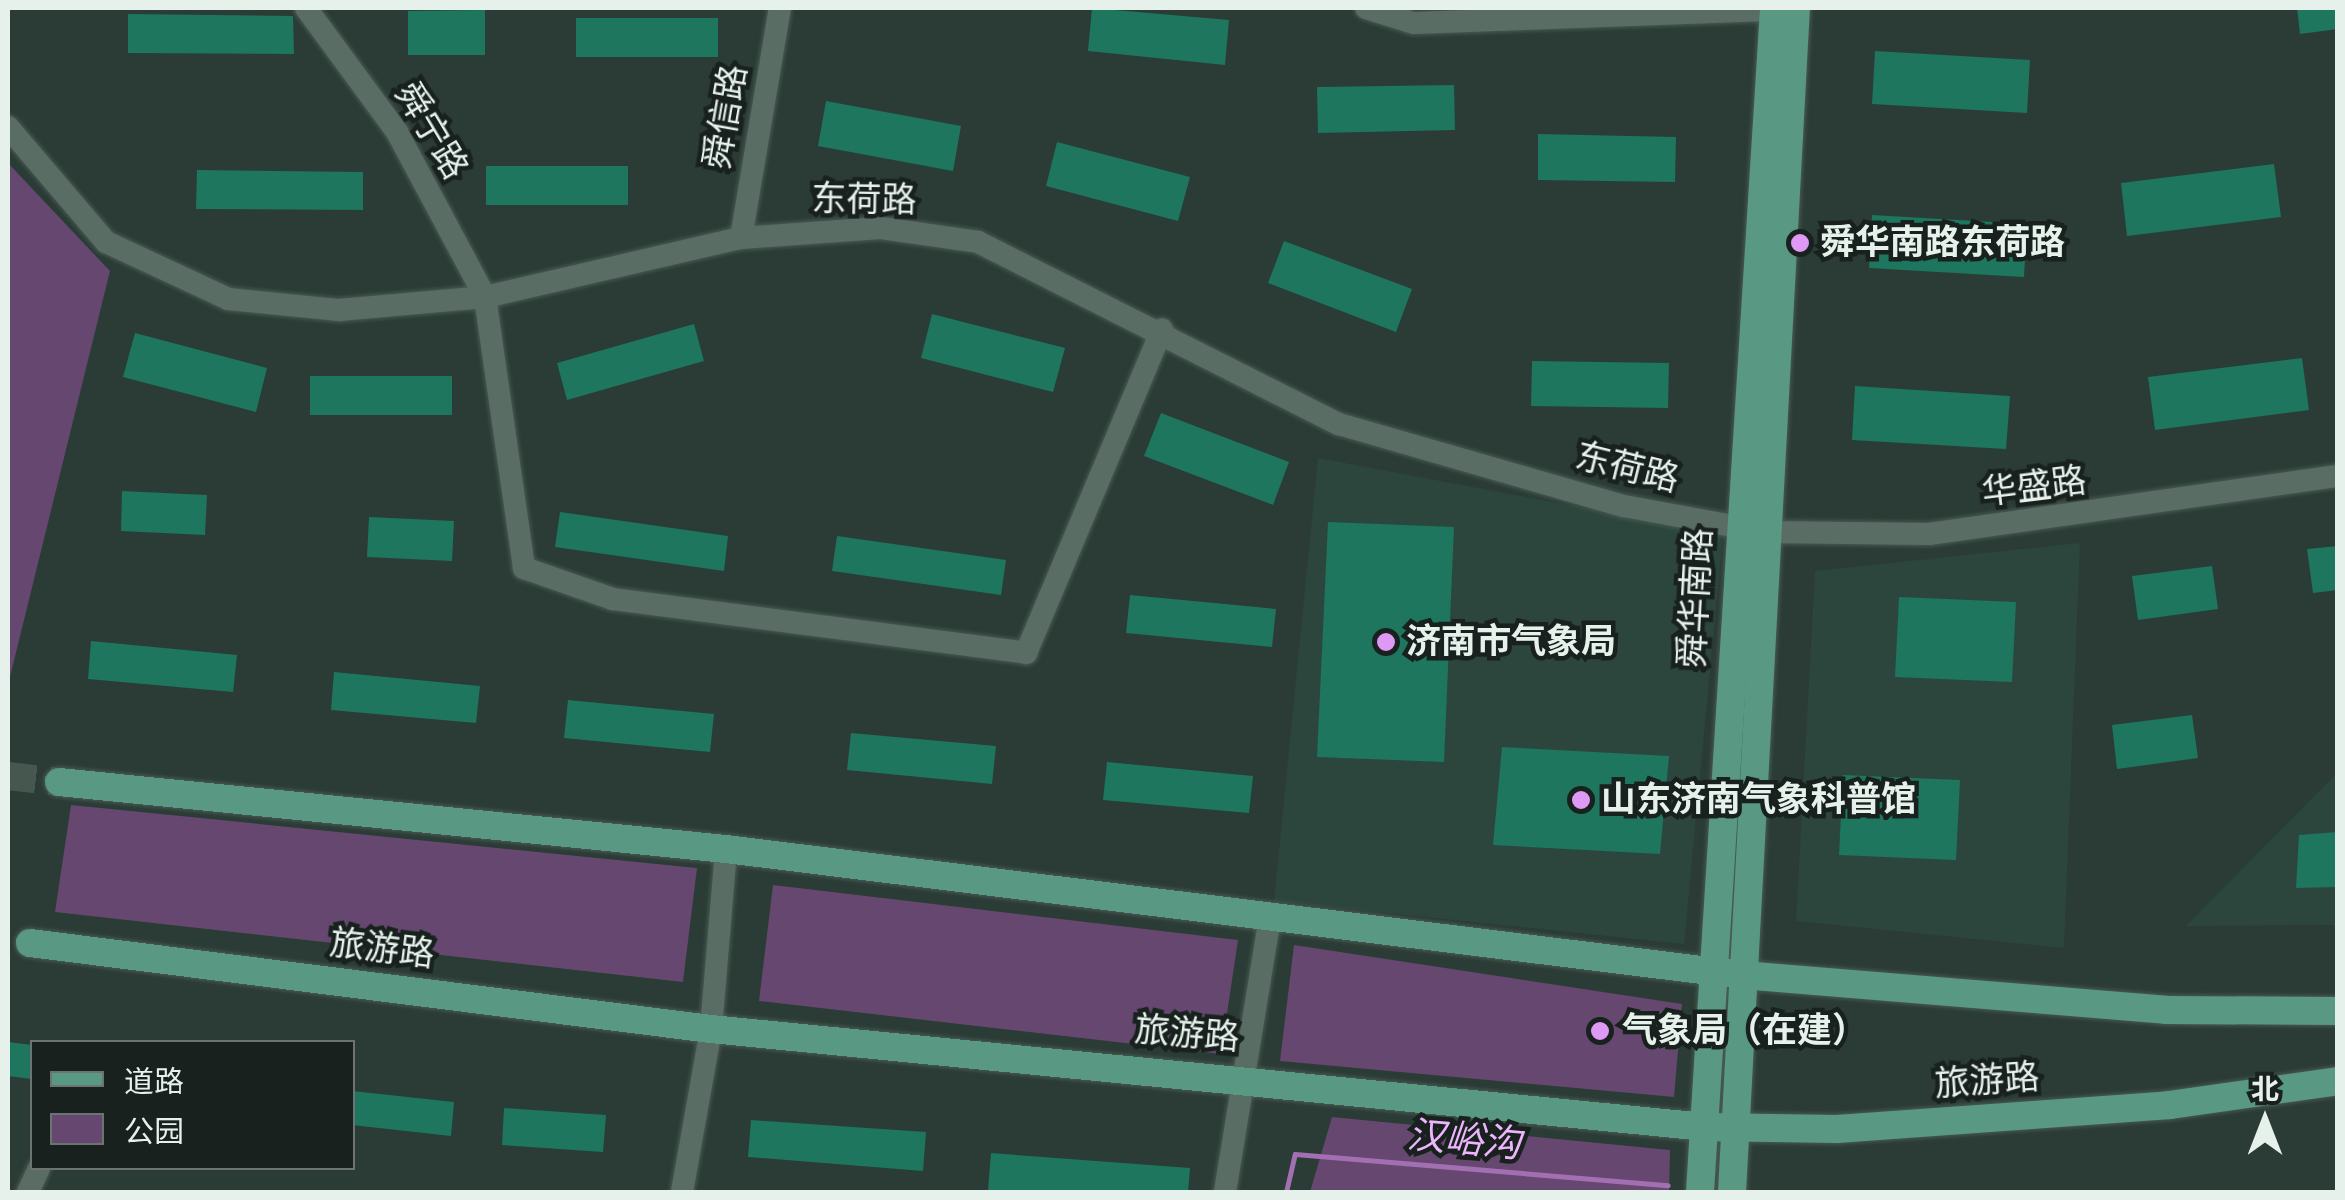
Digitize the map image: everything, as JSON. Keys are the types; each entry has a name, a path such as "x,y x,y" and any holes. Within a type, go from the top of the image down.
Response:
{"main road":[{"name":"舜华南路","path":"1700,1192 1728,973 1781,8"},
{"path":"59,782 726,849 1269,922 1728,973 2166,1010 2338,1011"},
{"name":"旅游路","path":"30,942 711,1029 1243,1076 1706,1128 2170,1106 2338,1081"},
{"name":"舜华南路","path":"1728,973 1738,1128 1732,1192"}],"street":[{"name":"舜宁路","path":"306,8 397,132 486,297"},
{"name":"舜信路","path":"741,238 780,8"},
{"path":"1366,8 1414,23 1781,8"},
{"name":"东荷路","path":"8,127 106,242 189,286 272,308 338,310 486,297 741,238 881,228 978,242 1162,329 1339,424 1624,506 1751,530"},
{"path":"486,297 524,568 613,598 1026,652 1162,329"},
{"name":"华盛路","path":"1751,530 1928,534 2338,476"},
{"path":"682,1192 711,1029 726,849"},
{"path":"1225,1192 1269,922"}],"shaded area":[{"path":"1318,458 1723,534 1684,944 1274,901"},
{"path":"2080,543 2064,948 1796,921 1815,571"},
{"path":"2337,773 2337,925 2186,926"}],"green space":[{"path":"8,163 110,271 8,685"},
{"path":"71,805 697,868 683,982 55,912"},
{"path":"773,885 1238,940 1221,1054 759,1001"},
{"path":"1294,945 1682,1004 1674,1097 1280,1061"},
{"path":"1332,1117 1670,1150 1669,1192 1310,1192"}],"building":[{"path":"1092,8 1229,20 1225,65 1088,51"},
{"path":"2297,8 2338,8 2338,29 2300,34"},
{"path":"485,10 485,55 408,55 408,11"},
{"path":"128,14 293,16 294,54 128,53"},
{"path":"576,18 718,18 718,57 576,57"},
{"path":"1875,51 2030,60 2027,113 1872,104"},
{"path":"1454,85 1455,130 1318,133 1317,87"},
{"path":"826,101 961,126 953,171 818,146"},
{"path":"1538,134 1676,137 1675,182 1538,180"},
{"path":"1057,142 1190,177 1178,221 1046,186"},
{"path":"2274,164 2281,217 2127,236 2121,183"},
{"path":"486,166 628,166 628,205 486,205"},
{"path":"197,170 363,172 363,210 196,209"},
{"path":"1872,215 2027,224 2024,277 1869,268"},
{"path":"1284,241 1412,289 1396,332 1268,283"},
{"path":"932,314 1065,348 1053,392 921,358"},
{"path":"694,324 704,361 567,400 557,363"},
{"path":"135,333 267,368 256,412 123,377"},
{"path":"2302,358 2309,410 2155,430 2148,377"},
{"path":"1532,361 1669,363 1668,408 1531,406"},
{"path":"310,376 452,376 452,415 310,415"},
{"path":"1855,386 2010,396 2006,449 1852,440"},
{"path":"1161,413 1289,462 1273,505 1144,456"},
{"path":"122,491 207,495 205,535 121,531"},
{"path":"560,512 728,536 724,571 555,547"},
{"path":"369,517 454,521 452,561 367,557"},
{"name":"济南市气象局","path":"1328,522 1454,527 1444,762 1317,757"},
{"path":"837,536 1006,560 1001,595 832,571"},
{"path":"2338,546 2338,590 2313,593 2307,549"},
{"path":"2212,566 2218,609 2138,620 2132,576"},
{"path":"1130,595 1276,609 1272,647 1126,633"},
{"path":"1899,597 2016,602 2012,682 1895,677"},
{"path":"91,641 237,655 233,692 88,679"},
{"path":"334,672 480,686 476,723 331,710"},
{"path":"568,700 714,714 710,752 564,738"},
{"path":"2192,715 2198,758 2117,769 2112,725"},
{"path":"851,733 996,746 992,784 847,770"},
{"name":"山东济南气象科普馆","path":"1502,747 1669,756 1660,854 1493,845"},
{"path":"1107,762 1253,776 1249,813 1103,800"},
{"path":"1843,775 1960,780 1956,860 1839,855"},
{"path":"2338,832 2338,887 2296,888 2299,835"},
{"path":"8,1042 30,1045 30,1079 8,1076"},
{"path":"355,1091 454,1102 451,1136 355,1125"},
{"path":"504,1108 606,1115 603,1152 502,1145"},
{"path":"751,1120 926,1132 923,1171 748,1157"},
{"path":"991,1153 1190,1168 1188,1192 988,1190"}],"waterway":[{"name":"汉峪沟","path":"1286,1192 1295,1154 1668,1185"}],"tunnel":[{"path":"8,776 59,782"}],"place":[{"name":"舜华南路东荷路","path":"1800,243"},
{"name":"济南市气象局","path":"1386,642"},
{"name":"山东济南气象科普馆","path":"1581,800"},
{"name":"气象局（在建）","path":"1600,1031"}]}
